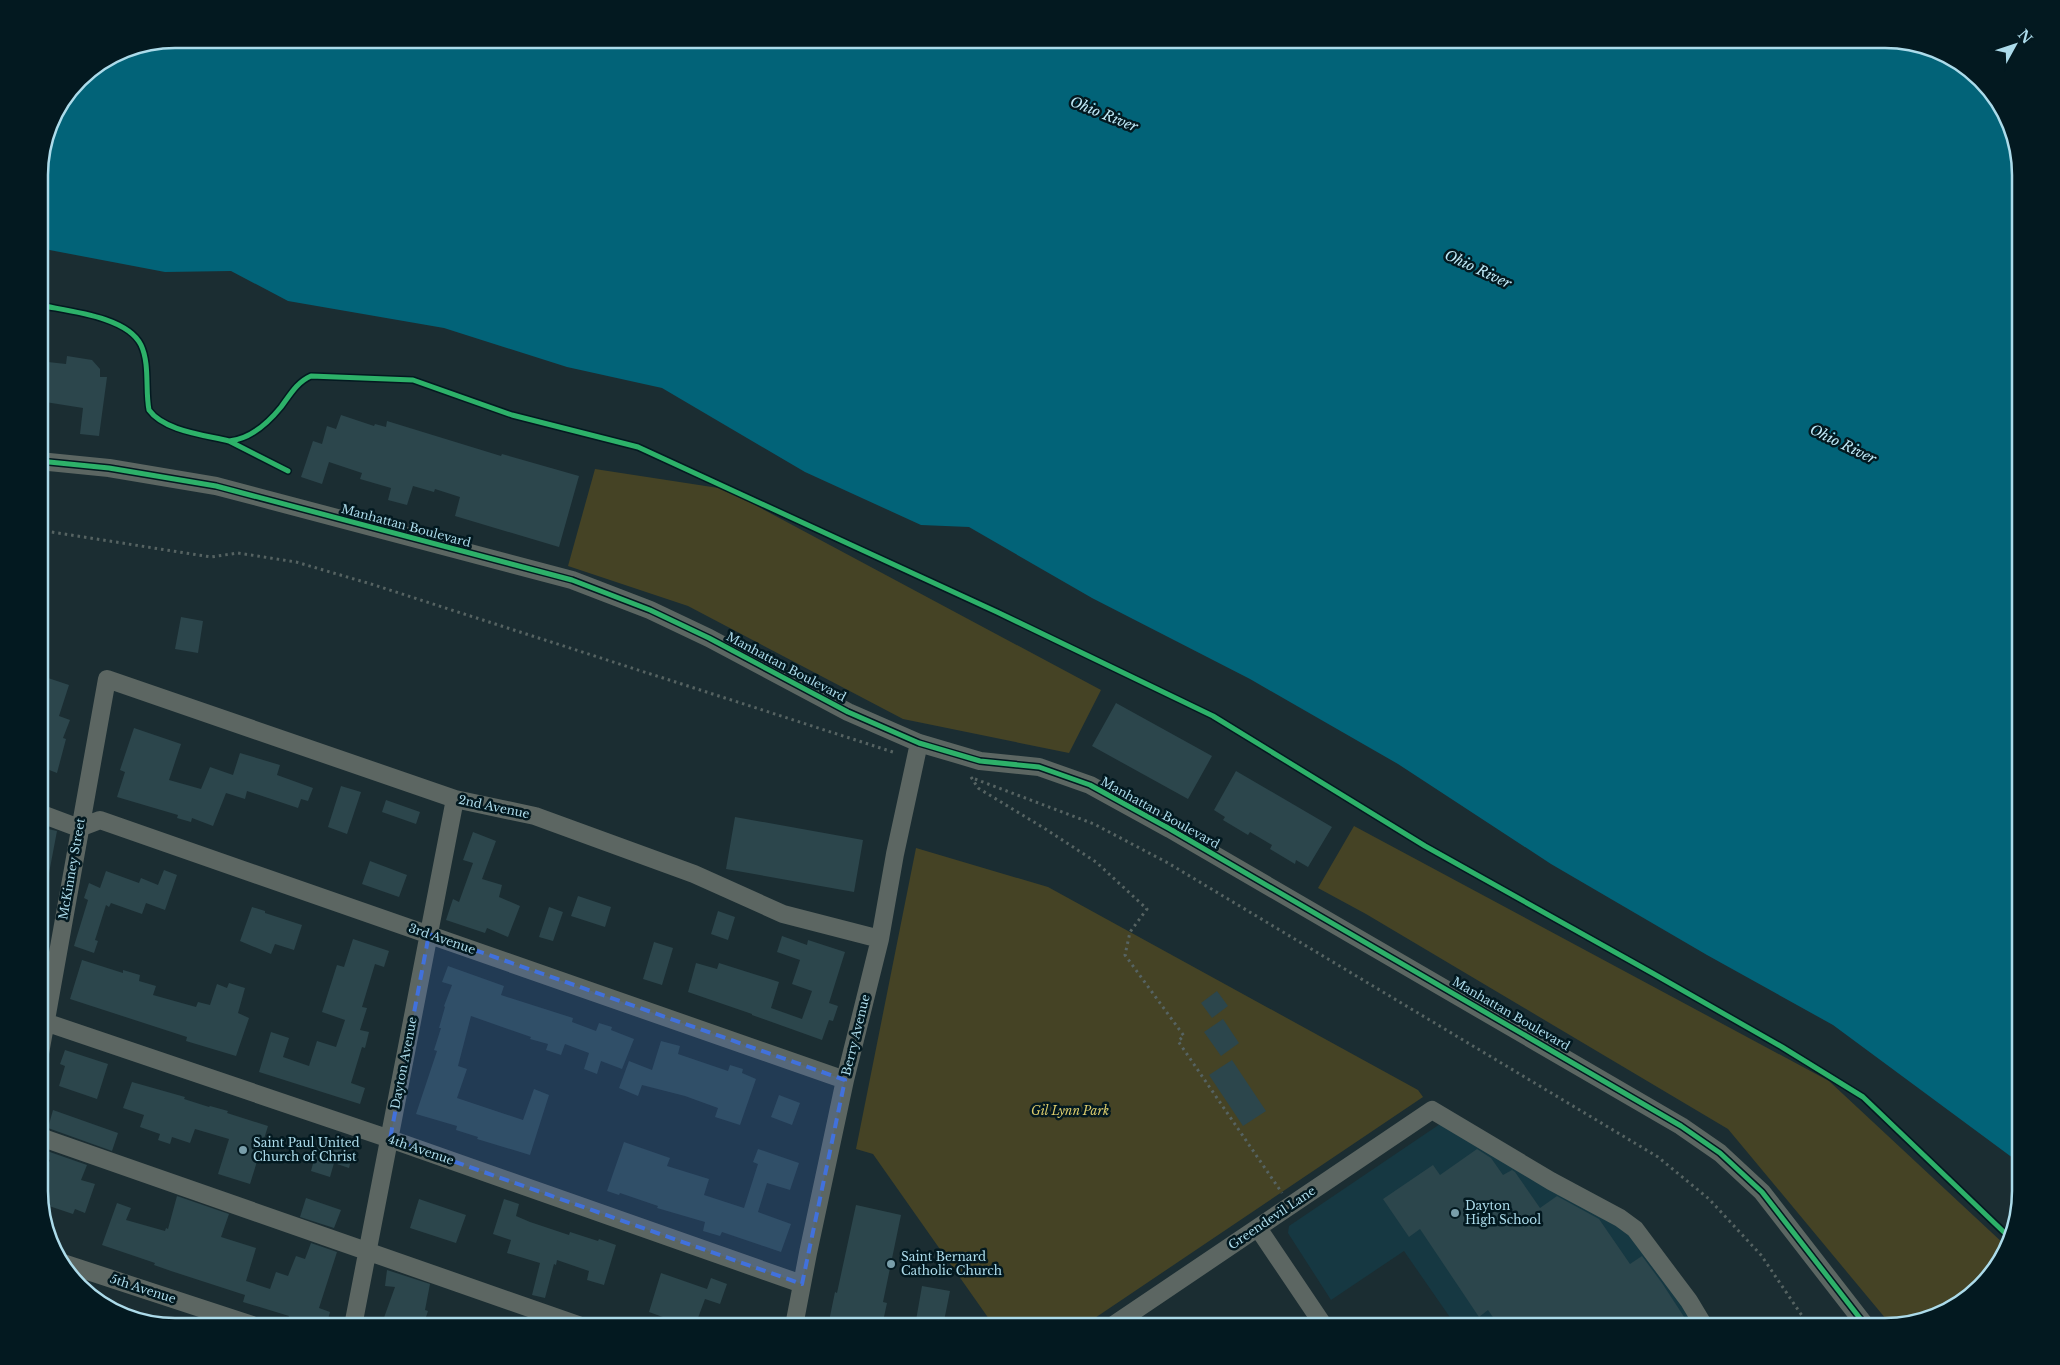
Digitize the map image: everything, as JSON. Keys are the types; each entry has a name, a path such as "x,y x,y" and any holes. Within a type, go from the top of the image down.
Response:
{"street":[{"name":"Manhattan Boulevard","path":"48,462 110,468 216,486 572,580 650,610 709,638 917,751 980,761 1039,767 1090,785 1182,836 1673,1121 1720,1153 1762,1192 1860,1318"},
{"name":"2nd Avenue","path":"107,679 455,799 535,816 694,874 783,914 880,938"},
{"name":"McKinney Street","path":"48,994 107,679"},
{"name":"Berry Avenue","path":"796,1318 845,1080 880,938 895,854 917,751"},
{"name":"Dayton Avenue","path":"355,1318 455,799"},
{"path":"48,816 79,828"},
{"name":"3rd Avenue","path":"79,828 100,820 845,1080"},
{"name":"4th Avenue","path":"48,1023 390,1139 802,1284"},
{"name":"Greendevil Lane","path":"1124,1318 1432,1110 1551,1181 1620,1218 1635,1229 1699,1318"},
{"path":"48,1140 558,1318"},
{"path":"1258,1228 1319,1318"},
{"name":"5th Avenue","path":"73,1266 231,1318"}],"path":[{"path":"48,531 211,557 238,553 296,562 917,751"},
{"path":"962,774 1094,824 1168,864 1658,1157 1710,1199 1761,1256 1804,1318"},
{"path":"971,777 978,788 1048,830 1096,862 1147,909 1130,932 1126,955 1184,1036 1178,1041 1290,1206"}],"highlighted area":[{"path":"429,934 845,1080 802,1284 390,1139"}],"shaded area":[{"name":"Dayton High School","path":"1440,1124 1630,1230 1695,1318 1450,1318 1404,1251 1331,1300 1288,1233 1289,1226"}],"green space":[{"path":"595,469 725,489 1101,690 1069,753 903,719 688,606 568,566"},
{"path":"1354,826 1829,1081 2002,1242 1981,1274 1956,1296 1926,1311 1885,1318 1728,1129 1366,914 1318,888"},
{"name":"Gil Lynn Park","path":"916,848 1048,887 1418,1090 1423,1097 1095,1318 988,1318 873,1154 856,1149"}],"water":[{"name":"Ohio River","path":"166,48 1886,48 1918,52 1934,57 1956,69 1969,79 1986,97 2003,126 2011,158 2012,1157 1833,1025 1707,955 1551,864 1398,764 1250,679 1092,598 969,527 921,525 805,472 662,388 567,367 444,328 288,301 231,271 165,272 48,250 48,166 57,126 74,97 91,79 104,69 126,57 150,50"}],"building":[{"path":"67,356 92,360 100,369 100,377 107,377 99,436 80,434 83,408 48,402 48,362 66,364"},
{"path":"341,415 374,426 375,424 386,427 387,421 501,456 502,454 579,476 559,547 455,516 460,497 435,489 434,492 413,486 407,505 388,500 391,488 360,479 362,473 329,462 322,484 301,477 313,441 322,444 327,426 336,429"},
{"path":"181,617 203,621 198,653 175,649"},
{"path":"48,678 69,685 59,716 70,720 63,738 66,739 57,773 48,770"},
{"path":"1116,703 1212,756 1188,799 1092,746"},
{"path":"134,728 181,744 169,780 201,789 210,767 233,775 240,753 280,765 277,775 313,788 308,801 301,799 298,808 247,791 245,799 226,793 213,826 192,818 191,822 177,818 178,815 117,797 125,772 120,770"},
{"path":"1236,771 1332,827 1308,867 1296,860 1295,864 1270,849 1272,845 1250,832 1248,835 1223,820 1225,817 1214,810"},
{"path":"341,786 361,792 347,834 328,827"},
{"path":"386,800 420,812 416,824 382,812"},
{"path":"735,817 863,840 854,892 726,869"},
{"path":"48,829 57,831 48,878"},
{"path":"473,832 496,841 482,879 502,885 499,897 520,906 508,937 487,928 485,933 446,920 453,899 459,902 473,863 463,860"},
{"path":"370,861 407,875 399,897 362,884"},
{"path":"164,870 177,875 165,910 146,903 142,914 111,903 109,907 106,905 95,940 98,941 94,953 74,946 88,900 84,898 89,883 100,888 106,871 139,883 141,878 158,885"},
{"path":"578,896 611,907 605,927 571,916"},
{"path":"252,907 302,925 294,950 275,944 271,954 240,941"},
{"path":"549,907 563,912 553,941 539,937"},
{"path":"718,911 735,917 728,940 711,934"},
{"path":"782,936 807,945 808,940 845,952 829,1003 838,1006 833,1021 829,1020 822,1040 688,992 696,963 717,969 719,963 779,982 771,1008 802,1019 812,991 792,984 800,960 777,952"},
{"path":"353,939 389,951 384,967 375,964 362,1007 367,1008 360,1030 369,1032 365,1048 362,1047 351,1083 365,1088 360,1104 259,1072 271,1032 289,1038 283,1057 309,1066 317,1041 336,1047 345,1020 322,1012 337,965 344,967"},
{"path":"654,942 673,948 662,985 643,979"},
{"path":"82,960 123,973 123,970 140,975 139,981 156,986 153,995 196,1007 198,1002 210,1005 217,984 227,988 229,983 245,988 238,1013 249,1018 236,1056 186,1041 187,1037 70,999"},
{"path":"448,966 504,986 501,995 573,1018 572,1022 596,1031 599,1023 612,1027 611,1030 634,1039 622,1069 601,1061 597,1074 584,1069 589,1053 565,1044 561,1055 546,1050 548,1044 471,1016 458,1066 467,1069 457,1098 523,1120 534,1089 549,1095 530,1155 477,1139 478,1137 456,1130 457,1126 416,1114 437,1051 434,1050 441,1028 439,1028 444,1006 452,985 442,982"},
{"path":"1217,991 1228,1006 1212,1018 1201,1003"},
{"path":"1223,1019 1239,1043 1221,1056 1204,1032"},
{"path":"661,1041 680,1046 678,1054 728,1071 730,1065 743,1069 742,1073 756,1079 740,1125 715,1117 718,1108 685,1096 642,1085 638,1096 619,1088 629,1061 652,1070"},
{"path":"65,1050 108,1064 97,1099 59,1086 65,1066 60,1064"},
{"path":"1232,1060 1266,1111 1243,1126 1209,1075"},
{"path":"132,1082 185,1097 184,1099 228,1111 227,1113 268,1126 250,1184 218,1174 229,1139 195,1129 190,1143 172,1137 170,1144 158,1140 160,1134 140,1127 144,1115 123,1108"},
{"path":"779,1095 800,1103 792,1125 771,1117"},
{"path":"53,1110 118,1133 112,1151 48,1128"},
{"path":"319,1142 353,1153 349,1168 334,1163 330,1177 311,1171"},
{"path":"624,1142 670,1158 667,1166 709,1179 704,1195 744,1208 758,1164 753,1162 758,1149 799,1163 790,1190 767,1183 758,1212 791,1224 781,1252 722,1232 720,1236 703,1231 705,1222 657,1208 658,1206 620,1193 619,1195 607,1191"},
{"path":"1477,1149 1491,1158 1503,1175 1512,1170 1515,1172 1540,1208 1557,1196 1599,1219 1630,1264 1642,1256 1685,1318 1494,1318 1488,1310 1479,1317 1420,1229 1409,1237 1383,1199 1433,1165 1440,1175"},
{"path":"48,1151 87,1165 81,1180 95,1184 85,1213 75,1209 73,1214 49,1206 48,1166 50,1160 48,1159"},
{"path":"177,1196 229,1214 221,1237 256,1248 246,1281 270,1289 276,1272 288,1276 296,1256 305,1259 311,1243 337,1252 319,1308 330,1312 328,1318 288,1318 289,1316 243,1302 245,1295 171,1271 154,1265 155,1263 102,1245 117,1203 131,1208 126,1220 165,1231 166,1228 168,1229"},
{"path":"306,1198 341,1210 334,1228 300,1217"},
{"path":"419,1199 466,1215 456,1243 410,1228"},
{"path":"504,1199 519,1204 516,1216 530,1222 569,1235 570,1232 616,1245 604,1285 587,1280 589,1271 557,1260 556,1265 554,1264 545,1298 532,1295 540,1263 507,1253 511,1240 493,1234"},
{"path":"856,1205 901,1215 883,1302 887,1303 884,1318 830,1318 835,1292 837,1293"},
{"path":"387,1270 430,1284 425,1310 428,1311 426,1318 384,1318 395,1287 385,1286"},
{"path":"661,1273 707,1289 711,1278 727,1284 720,1304 705,1299 698,1318 666,1318 649,1312"},
{"path":"922,1286 950,1291 945,1318 916,1318"}],"cycle path":[{"path":"48,307 95,316 123,327 134,335 144,352 149,410 164,423 186,431 229,441 252,434 276,413 298,385 311,376 413,380 512,415 638,447 997,612 1213,716 1425,846 1782,1047 1863,1097 2005,1233"},
{"path":"229,441 288,471"},
{"path":"48,462 109,468 216,486 572,580 650,610 709,638 848,712 919,743 980,761 1039,767 1090,785 1170,829 1681,1126 1720,1153 1762,1192 1860,1318"}],"place":[{"name":"Saint Paul United Church of Christ","path":"243,1150"},
{"name":"Dayton High School","path":"1455,1213"},
{"name":"Saint Bernard Catholic Church","path":"891,1264"}]}
